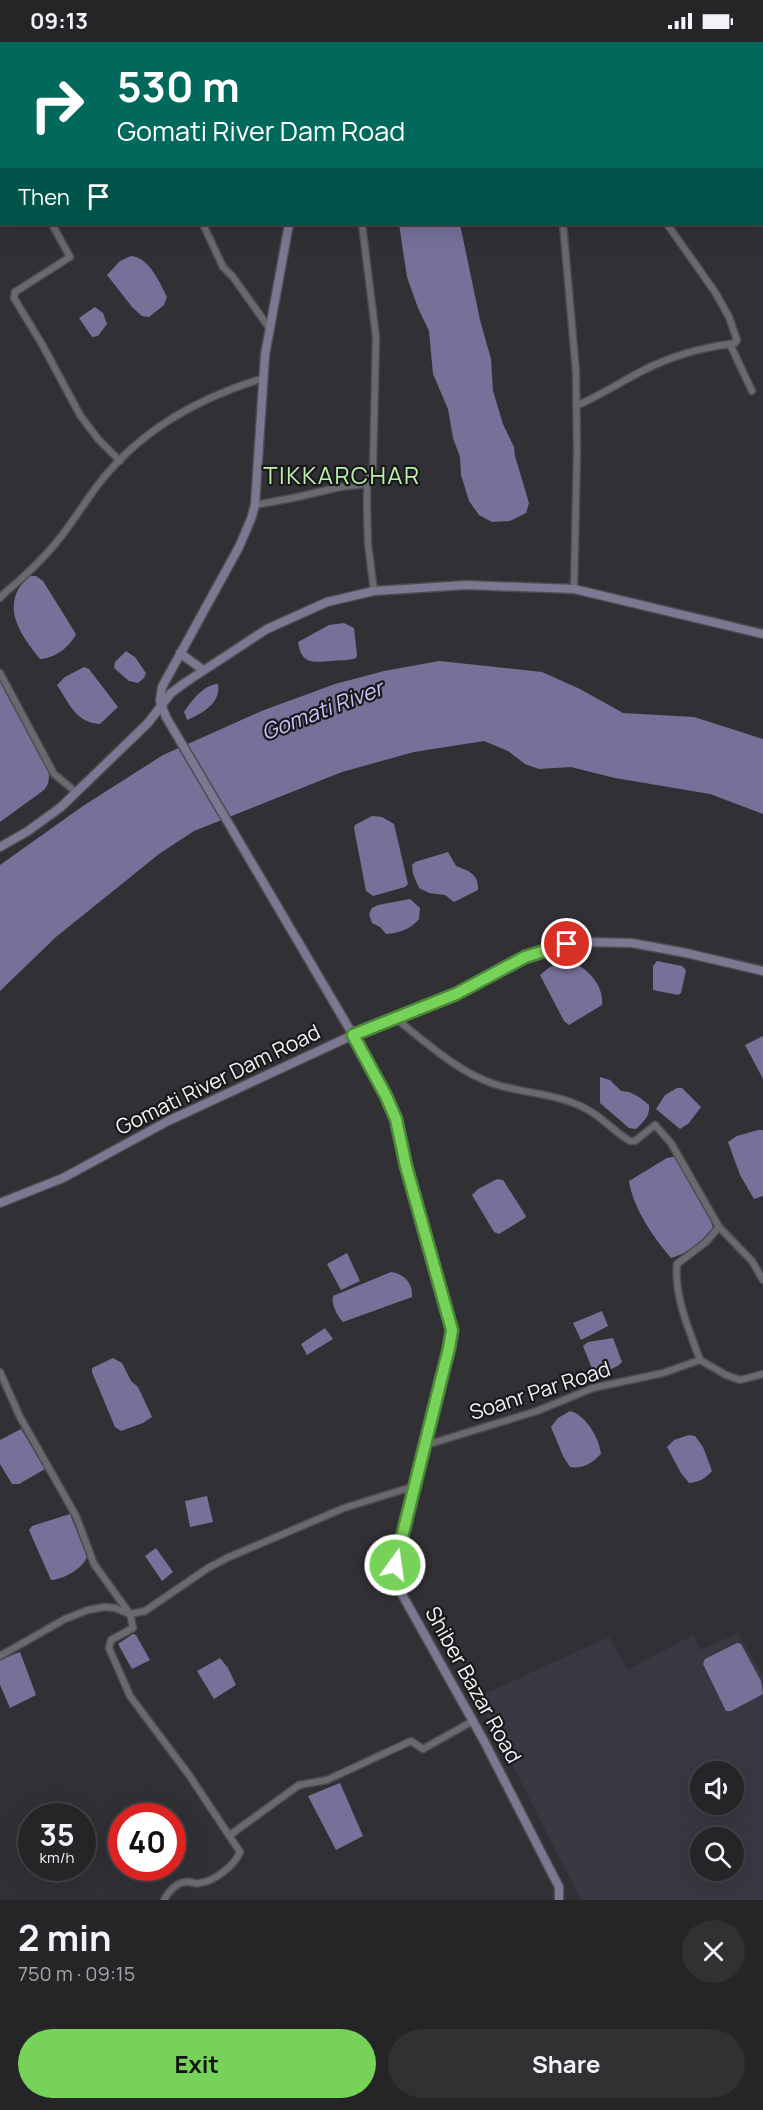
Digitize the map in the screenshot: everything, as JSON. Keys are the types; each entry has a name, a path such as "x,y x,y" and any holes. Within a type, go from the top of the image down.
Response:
{"street":[{"path":"53,225 70,257 15,292 14,298 80,415 98,439 120,461"},
{"path":"203,225 223,267 233,277 270,330"},
{"path":"161,707 162,687 239,547 255,505 264,378 289,225"},
{"path":"362,225 376,337 373,467 367,484 368,544 374,591"},
{"path":"563,225 574,334 577,453 574,589"},
{"path":"576,406 604,393 643,370 673,358 713,346 735,343 737,340 729,317 715,292 668,225"},
{"path":"730,344 752,391"},
{"path":"0,598 57,542 101,480 156,429 182,411 264,378"},
{"path":"255,505 340,487 367,484"},
{"path":"0,847 45,819 76,792 148,723 171,693 267,629 327,602 374,591 466,585 574,589 763,634"},
{"path":"180,653 203,670"},
{"path":"0,673 54,774 76,792"},
{"name":"Shiber Bazar Road","path":"161,707 353,1035 396,1119 406,1166 451,1323 449,1348 397,1556 394,1580 473,1721 559,1887 559,1900"},
{"name":"Gomati River Dam Road","path":"0,1203 63,1178 168,1121 353,1035 456,994 525,957 567,944 609,941 632,943 763,971"},
{"path":"395,1018 436,1052 472,1075 495,1084 550,1095 573,1103 591,1111 630,1141 635,1141 655,1125 671,1143 719,1227 752,1261 763,1280"},
{"path":"719,1227 706,1242 677,1264 676,1278 681,1305 700,1360 740,1380 763,1374"},
{"name":"Soanr Par Road","path":"426,1445 537,1411 593,1388 663,1373 700,1360"},
{"path":"0,1372 20,1417 76,1516 94,1564 130,1614 133,1628 111,1640 110,1652 130,1696 189,1775 240,1852 233,1863 211,1879 200,1883 184,1882 177,1885 164,1900"},
{"path":"0,1656 65,1619 88,1610 104,1607 115,1608 130,1614 145,1611 188,1581 227,1558 344,1508 415,1485"},
{"path":"230,1835 299,1785 327,1780 411,1742 423,1749 473,1721"}],"shaded area":[{"path":"738,1633 763,1676 763,1900 581,1900 478,1697 609,1637 628,1670 693,1635 701,1650"}],"water":[{"path":"399,225 460,225 480,320 491,359 493,391 503,424 514,447 529,503 526,513 510,521 492,522 479,515 469,501 461,475 460,457 453,438 448,409 433,374 429,331 407,277"},
{"path":"131,256 137,257 148,266 167,297 164,305 149,317 142,316 132,307 107,275 120,261"},
{"path":"95,307 103,313 107,324 98,336 92,337 79,318"},
{"path":"29,576 36,576 43,581 76,634 61,651 46,658 40,659 32,649 24,638 15,617 15,596"},
{"path":"344,623 354,628 356,658 318,662 308,660 302,655 298,642 329,625"},
{"path":"126,651 135,657 146,673 138,683 129,681 114,668 115,662"},
{"name":"Gomati River","path":"439,661 542,672 580,689 623,713 694,717 763,739 763,814 710,794 615,778 571,767 539,769 525,764 508,751 484,741 414,752 342,772 194,831 159,854 56,937 0,991 0,865 83,806 163,755 264,710 335,684 384,671"},
{"path":"84,667 89,669 118,707 100,724 92,723 79,716 57,685 65,677"},
{"path":"0,680 49,772 47,786 44,790 0,822"},
{"path":"218,684 217,697 214,702 205,711 187,720 184,712 194,698 207,687"},
{"path":"372,816 382,817 394,824 408,884 405,887 373,896 366,891 354,828 355,825"},
{"path":"448,852 456,866 472,874 478,885 478,890 454,902 445,895 429,893 419,888 413,874 412,865 415,862"},
{"path":"410,899 420,908 419,919 408,928 386,934 372,923 369,914 372,908"},
{"path":"565,961 580,966 592,976 602,997 602,1005 569,1025 564,1021 540,975 550,967"},
{"path":"657,961 682,966 686,970 681,993 678,995 653,990 653,966"},
{"path":"763,1036 763,1079 745,1045"},
{"path":"600,1077 610,1080 621,1091 639,1097 649,1105 647,1116 636,1129 629,1128 600,1103"},
{"path":"677,1088 682,1088 701,1107 689,1123 680,1129 656,1109 665,1095"},
{"path":"763,1130 763,1196 754,1199 740,1175 728,1142 737,1136"},
{"path":"677,1156 710,1217 713,1228 694,1246 671,1258 645,1222 629,1181 667,1158"},
{"path":"497,1179 503,1180 526,1216 499,1234 494,1232 472,1195 478,1189"},
{"path":"347,1253 360,1281 341,1290 327,1264"},
{"path":"391,1272 407,1280 411,1287 412,1297 343,1322 335,1310 333,1296"},
{"path":"602,1311 608,1326 581,1340 573,1323"},
{"path":"325,1328 333,1339 307,1355 301,1344"},
{"path":"613,1338 622,1362 609,1370 593,1371 583,1346 588,1342"},
{"path":"113,1358 122,1363 131,1381 138,1387 152,1417 121,1431 115,1427 92,1372 92,1368"},
{"path":"570,1411 581,1417 591,1428 598,1441 601,1454 591,1463 579,1467 570,1467 551,1427 558,1418"},
{"path":"21,1429 45,1469 19,1484 12,1484 0,1464 0,1440"},
{"path":"689,1435 695,1436 703,1447 712,1471 702,1480 689,1483 667,1447 674,1440"},
{"path":"207,1496 213,1522 190,1527 185,1501"},
{"path":"70,1514 87,1557 72,1573 51,1580 29,1530 32,1526"},
{"path":"156,1548 173,1572 162,1581 145,1556"},
{"path":"133,1634 136,1635 150,1660 132,1669 118,1644"},
{"path":"737,1643 741,1644 761,1681 763,1694 731,1711 726,1711 703,1664 705,1659"},
{"path":"20,1652 36,1695 10,1708 0,1685 0,1660"},
{"path":"220,1658 236,1685 214,1699 197,1671"},
{"path":"340,1783 363,1836 336,1850 308,1796"}],"district":[{"name":"TIKKARCHAR","path":"342,476"}],"route":[{"path":"395,1565 426,1445 452,1330 406,1166 396,1119 353,1035 456,994 525,957 567,944"}]}
